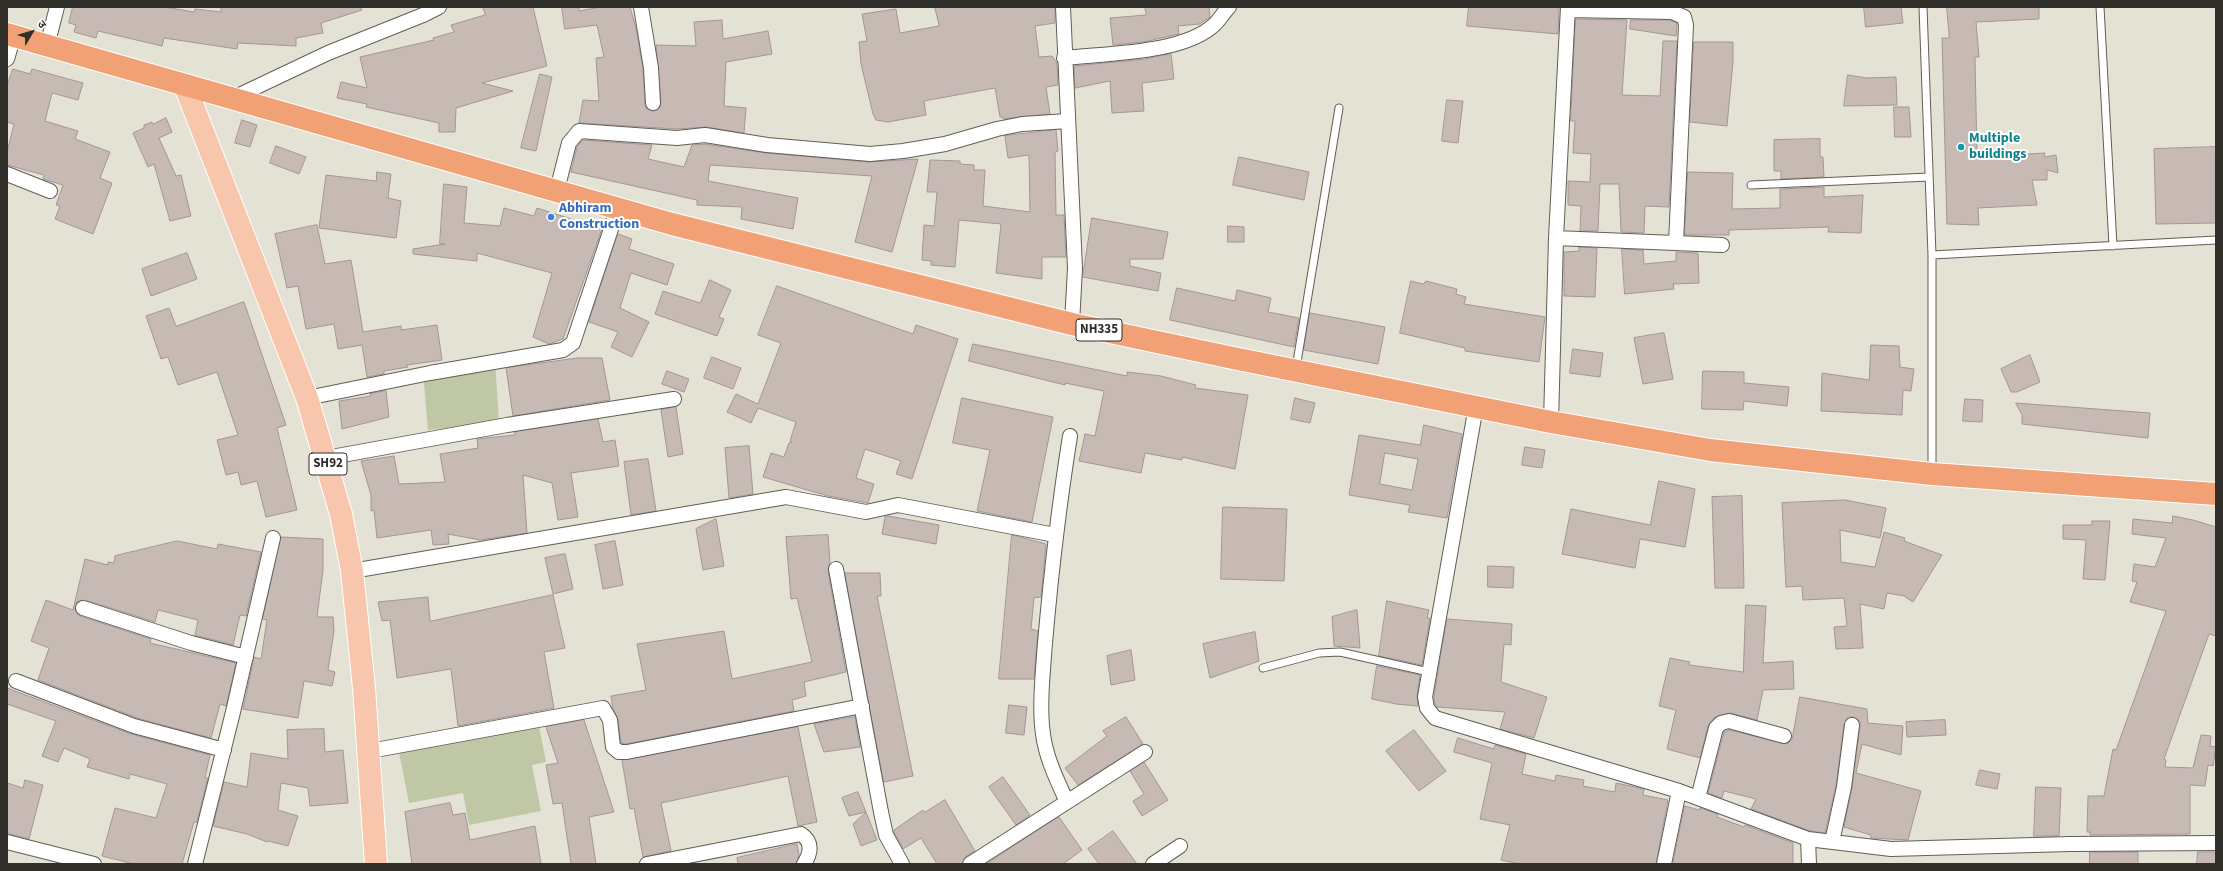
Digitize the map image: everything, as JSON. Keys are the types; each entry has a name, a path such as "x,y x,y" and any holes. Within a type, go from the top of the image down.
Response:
{"highway":[{"name":"NH335","path":"10,35 680,226 1072,324 1551,422 1710,450 1932,474 2216,494"}],"main road":[{"name":"SH92","path":"185,86 307,398 326,458 341,514 352,571 370,751 376,864"}],"street":[{"path":"47,46 57,7"},
{"path":"231,99 422,11 439,7"},
{"path":"641,7 651,68 653,103"},
{"path":"1063,7 1064,58 1075,268 1072,324"},
{"path":"1064,58 1173,46 1193,39 1215,24 1229,7"},
{"path":"1551,422 1556,238 1568,8 1672,12 1684,17 1686,25 1676,243"},
{"path":"7,59 10,35"},
{"path":"557,190 569,143 579,131 677,138 704,134 767,145 870,154 903,151 945,144 997,129 1022,124 1068,121"},
{"path":"7,174 50,191"},
{"path":"307,398 430,373 563,350 573,342 618,208"},
{"path":"1556,238 1722,245"},
{"path":"326,458 507,425 674,399"},
{"path":"1476,406 1424,697 1427,708 1435,718 1679,791 1808,839 1891,849 2070,844 2216,843"},
{"path":"1068,802 1055,775 1043,733 1044,658 1055,535 1070,436"},
{"path":"352,571 786,497 866,512 898,505 1055,535"},
{"path":"195,864 224,750 273,538"},
{"path":"836,568 886,835 902,864"},
{"path":"84,608 190,643 246,657"},
{"path":"16,681 134,726 224,750"},
{"path":"370,751 603,708 610,720 613,747 619,752 627,752 862,706"},
{"path":"1698,798 1716,728 1721,723 1729,721 1784,736"},
{"path":"1832,842 1844,787 1852,725"},
{"path":"970,864 1144,752"},
{"path":"1664,864 1679,791"},
{"path":"648,864 801,834 807,838 810,845 810,854 804,864"},
{"path":"1808,839 1809,864"},
{"path":"7,842 94,864"},
{"path":"1153,864 1180,846"}],"lane":[{"path":"1923,7 1932,255 1932,474"},
{"path":"2100,7 2113,246"},
{"path":"1296,370 1339,108"},
{"path":"1752,184 1929,177"},
{"path":"1932,255 2216,240"},
{"path":"1263,668 1319,654 1340,652 1429,672"}],"green space":[{"path":"495,361 499,422 428,430 423,372"},
{"path":"539,726 546,762 532,765 541,811 469,825 463,793 409,803 399,752"}],"building":[{"path":"73,7 165,7 194,12 195,9 221,12 221,7 361,7 362,10 321,23 323,33 296,38 296,46 238,43 237,49 164,38 162,46 98,31 96,38 74,32 76,25 69,23"},
{"path":"483,7 533,7 547,66 482,83 513,91 456,108 455,132 439,132 439,123 366,107 367,104 337,98 341,82 367,88 360,57 434,40 433,38 454,32 451,25 485,15"},
{"path":"562,7 579,7 579,11 601,7 630,7 636,28 643,69 645,104 646,108 653,111 658,110 661,103 656,45 696,46 694,22 722,20 723,39 768,31 772,54 726,62 724,106 746,108 744,133 706,127 677,129 579,123 583,100 599,101 596,58 604,57 597,25 565,29"},
{"path":"935,7 1055,7 1055,23 1035,26 1039,57 1052,56 1057,63 1058,85 1046,87 1050,114 1003,119 1003,117 1000,117 995,88 924,101 926,115 888,122 876,120 873,114 861,64 859,42 867,41 862,14 896,9 900,33 939,26"},
{"path":"1145,7 1209,7 1210,17 1200,24 1178,26 1179,34 1143,42 1113,45 1110,18 1146,15"},
{"path":"1469,7 1559,7 1558,34 1467,26"},
{"path":"1864,7 1901,7 1903,23 1866,27"},
{"path":"1947,7 2039,7 2039,19 1976,22 1979,57 1975,57 1977,157 2045,153 2044,157 2056,155 2058,173 2047,170 2047,180 2032,180 2037,205 1978,208 1979,225 1947,224 1942,38 1949,38"},
{"path":"1576,19 1627,20 1622,95 1660,96 1663,41 1677,41 1669,207 1645,206 1644,233 1621,232 1619,184 1600,184 1598,231 1580,231 1581,206 1568,205 1568,181 1590,182 1591,154 1573,153 1575,121 1571,121"},
{"path":"1631,20 1670,20 1677,23 1676,36 1630,29"},
{"path":"1694,42 1733,42 1733,62 1727,126 1690,122"},
{"path":"1171,54 1174,79 1142,83 1144,111 1112,113 1110,81 1075,88 1074,66 1145,59"},
{"path":"13,69 30,74 32,69 83,83 78,100 52,93 45,121 78,131 75,139 110,152 100,178 112,183 93,234 55,219 60,206 56,205 63,185 43,179 44,175 7,165 7,152 14,124 7,122 7,86"},
{"path":"540,74 552,77 536,151 521,148"},
{"path":"1848,75 1867,78 1896,77 1897,105 1844,106"},
{"path":"1447,100 1463,101 1458,143 1442,141"},
{"path":"1894,107 1909,107 1911,137 1895,137"},
{"path":"166,118 172,132 159,138 176,176 181,175 191,216 170,221 154,164 148,167 133,133 144,128 144,125 152,122 153,124"},
{"path":"242,120 257,125 250,147 235,143"},
{"path":"1056,130 1058,151 1055,152 1056,215 1064,215 1066,257 1042,257 1042,279 996,273 1001,224 959,220 955,267 931,265 931,261 922,260 924,225 934,226 937,192 927,192 930,160 960,161 960,164 974,165 974,170 985,170 983,206 1030,212 1029,155 1008,158 1005,136"},
{"path":"1820,139 1820,157 1823,157 1824,177 1781,179 1781,171 1774,171 1774,140"},
{"path":"583,140 652,145 648,159 684,167 692,145 705,144 766,153 869,162 918,159 892,252 855,242 872,176 710,165 708,181 798,198 793,229 741,219 742,207 697,205 697,200 571,172 577,147"},
{"path":"276,146 306,157 299,174 270,163"},
{"path":"2216,147 2216,223 2156,224 2154,149"},
{"path":"1239,157 1309,172 1304,200 1233,185"},
{"path":"377,172 391,174 388,198 401,201 396,238 319,228 326,175 376,181"},
{"path":"1688,172 1733,173 1732,209 1780,208 1780,189 1824,187 1824,197 1863,195 1861,233 1828,232 1829,227 1729,230 1729,235 1685,235"},
{"path":"444,184 467,187 464,223 500,226 504,208 534,216 537,208 602,229 563,339 549,344 533,337 552,273 477,253 477,261 413,254 413,249 445,244 440,244"},
{"path":"1092,218 1168,232 1163,259 1130,259 1130,266 1161,273 1158,291 1083,277"},
{"path":"317,225 325,264 351,260 363,332 401,326 401,330 437,325 442,360 407,365 408,367 384,371 384,374 367,377 362,345 338,349 334,324 306,329 298,286 287,288 275,234"},
{"path":"1228,226 1244,227 1244,242 1228,242"},
{"path":"618,234 632,239 629,249 674,264 667,285 631,273 620,308 649,322 632,357 611,347 618,332 589,322"},
{"path":"1579,247 1597,248 1595,297 1564,296 1564,252 1579,251"},
{"path":"1622,249 1643,250 1644,264 1676,261 1676,252 1698,253 1699,283 1673,284 1674,289 1625,294"},
{"path":"187,253 197,279 151,296 142,269"},
{"path":"710,280 731,290 719,317 724,319 717,336 655,314 663,291 700,303"},
{"path":"1411,281 1423,284 1426,281 1457,289 1456,294 1466,297 1464,304 1545,317 1539,362 1465,351 1465,348 1400,333"},
{"path":"777,286 913,334 916,325 958,339 912,479 896,474 901,461 865,449 856,478 874,484 868,503 828,496 763,477 771,453 784,457 789,443 792,442 790,441 796,422 758,408 751,423 727,412 736,394 758,404 781,343 758,335"},
{"path":"1177,288 1235,301 1237,290 1271,298 1268,312 1299,318 1294,347 1170,320"},
{"path":"244,302 286,425 277,428 297,510 266,517 257,481 241,485 238,472 226,475 217,440 238,435 217,372 178,385 168,357 161,359 146,316 169,308 176,326"},
{"path":"1310,313 1385,327 1378,364 1304,350"},
{"path":"1664,333 1673,379 1643,384 1634,338"},
{"path":"973,344 1127,376 1127,372 1161,376 1196,385 1195,388 1248,395 1235,469 1182,457 1182,460 1145,453 1141,473 1079,461 1085,434 1095,436 1104,391 1065,383 1065,385 969,361"},
{"path":"1871,345 1899,346 1900,367 1914,369 1911,391 1903,390 1902,415 1821,411 1822,373 1869,380"},
{"path":"1573,349 1603,353 1600,377 1570,373"},
{"path":"2030,355 2040,382 2017,392 2011,392 2001,369"},
{"path":"712,357 741,368 733,389 704,378"},
{"path":"578,358 602,358 610,400 513,416 506,368"},
{"path":"667,371 689,379 684,392 662,384"},
{"path":"1703,371 1744,372 1744,383 1789,387 1787,406 1744,401 1743,410 1702,409"},
{"path":"386,391 389,417 342,429 339,401 371,396 370,394"},
{"path":"962,398 1053,417 1032,522 977,511 990,450 953,443"},
{"path":"1295,398 1315,403 1310,423 1291,419"},
{"path":"1965,399 1983,400 1982,422 1963,421"},
{"path":"2016,403 2150,413 2148,438 2022,424 2022,415"},
{"path":"676,407 683,454 668,457 661,410"},
{"path":"598,419 603,442 615,440 619,466 571,473 578,517 558,520 552,483 523,475 527,533 480,540 448,534 449,544 433,545 431,530 377,538 374,510 371,511 371,495 361,461 394,456 399,484 445,482 440,454 478,448 477,439 515,435 515,432"},
{"path":"1424,425 1462,434 1447,518 1408,512 1410,505 1349,495 1359,435 1420,445","holes":["1385,453 1418,459 1412,490 1380,484"]},
{"path":"749,446 753,494 729,498 725,448"},
{"path":"1525,447 1545,450 1542,468 1522,465"},
{"path":"648,459 656,511 631,515 624,462"},
{"path":"1659,481 1695,489 1685,547 1640,539 1635,568 1562,554 1571,509 1650,525"},
{"path":"1742,496 1744,588 1715,588 1712,497"},
{"path":"1845,500 1886,508 1880,538 1840,530 1841,562 1875,567 1884,532 1905,538 1904,541 1942,555 1913,602 1904,596 1887,593 1884,609 1860,604 1863,648 1836,649 1834,627 1847,626 1844,598 1803,600 1802,586 1786,587 1782,503"},
{"path":"1223,507 1287,509 1284,581 1221,579"},
{"path":"888,516 939,525 936,544 882,534 885,517"},
{"path":"2173,516 2216,527 2216,636 2209,634 2164,759 2166,760 2165,767 2193,768 2201,735 2211,736 2210,746 2216,747 2213,766 2208,765 2205,786 2190,785 2190,834 2090,835 2090,832 2087,832 2088,796 2104,796 2113,749 2116,750 2166,611 2130,602 2137,582 2132,581 2134,564 2155,567 2166,538 2132,534 2133,519 2172,523"},
{"path":"716,519 724,566 703,570 696,529"},
{"path":"2092,521 2110,521 2105,580 2083,579 2086,540 2063,539 2063,525 2092,525"},
{"path":"828,535 830,563 828,571 846,672 804,682 806,696 792,700 794,711 626,744 621,743 618,719 613,709 611,696 646,690 637,644 724,631 732,679 812,662 797,598 791,599 786,537"},
{"path":"1012,535 1046,544 1041,597 1034,598 1031,629 1038,631 1034,679 999,679"},
{"path":"281,537 323,539 323,570 317,617 333,617 334,631 328,670 335,672 332,686 304,681 298,718 243,709 254,657 261,659 267,620 263,619"},
{"path":"177,541 217,549 218,544 261,552 246,616 240,615 233,645 195,635 198,620 158,610 155,622 85,600 77,602 75,609 80,616 151,639 150,643 236,663 226,706 220,704 211,738 137,718 38,680 49,648 31,641 46,600 73,610 85,559 108,565 108,562 114,563 115,556"},
{"path":"615,541 623,585 603,589 595,545"},
{"path":"565,554 573,589 553,594 545,558"},
{"path":"1488,566 1514,567 1513,588 1488,587"},
{"path":"845,573 880,573 881,596 877,596 913,776 884,782"},
{"path":"553,595 565,648 544,652 554,708 458,726 451,669 397,678 390,620 382,621 378,602 428,597 430,621"},
{"path":"1387,601 1429,610 1427,618 1430,618 1422,665 1379,656"},
{"path":"1746,605 1766,606 1763,663 1793,661 1794,689 1763,690 1757,720 1731,713 1715,717 1708,726 1700,758 1667,749 1676,710 1659,706 1670,658 1690,662 1689,665 1743,672"},
{"path":"1357,610 1360,648 1334,646 1332,617"},
{"path":"1447,619 1512,624 1511,645 1504,644 1501,682 1547,697 1534,738 1500,729 1505,712 1437,707 1434,697"},
{"path":"1255,632 1259,661 1210,678 1203,644"},
{"path":"1131,650 1135,680 1111,685 1107,656"},
{"path":"1377,666 1420,675 1417,696 1418,706 1396,704 1372,699"},
{"path":"7,688 131,734 210,755 205,778 208,778 197,822 194,822 182,864 134,864 102,856 115,808 156,818 167,784 130,774 129,779 87,767 90,759 64,748 58,762 42,756 56,721 7,704"},
{"path":"1800,697 1867,709 1868,723 1903,726 1901,755 1862,744 1856,773 1921,791 1908,840 1871,838 1871,835 1844,827 1852,788 1860,726 1860,721 1853,717 1848,717 1844,724 1836,786 1825,833 1810,831 1751,809 1756,799 1724,791 1722,798 1708,793 1724,732 1729,730 1787,744 1792,739"},
{"path":"1009,705 1027,707 1024,735 1006,733"},
{"path":"855,717 860,747 824,752 814,724"},
{"path":"1126,717 1143,744 1078,785 1065,768 1107,736 1103,731"},
{"path":"584,720 614,812 589,817 596,864 571,864 562,803 553,804 546,765 558,763 546,727"},
{"path":"1945,720 1946,735 1907,737 1906,722"},
{"path":"798,727 817,822 798,826 788,776 661,803 671,851 643,857 634,808 630,809 622,760"},
{"path":"324,729 325,752 343,750 348,803 310,806 308,788 281,783 278,810 298,816 288,846 267,842 247,834 213,826 224,782 247,787 251,753 288,759 287,730"},
{"path":"1414,730 1446,771 1419,791 1386,751"},
{"path":"1458,738 1494,749 1495,745 1526,754 1522,774 1555,781 1556,775 1584,780 1583,786 1615,792 1616,783 1644,789 1643,795 1668,800 1656,864 1519,864 1501,860 1510,825 1480,819 1492,763 1454,752"},
{"path":"1144,762 1168,800 1142,816 1133,801 1144,794 1130,771"},
{"path":"1980,770 2000,774 1997,789 1976,785"},
{"path":"1003,777 1030,815 1016,825 989,787"},
{"path":"25,780 43,785 29,839 7,833 7,783 23,788"},
{"path":"2036,787 2061,788 2059,836 2034,836"},
{"path":"858,792 866,812 849,816 842,798"},
{"path":"945,800 975,851 965,857 962,864 937,864 921,838 903,849 894,832 894,830 923,810 925,812"},
{"path":"450,803 453,815 465,813 470,840 535,826 541,864 412,864 405,812"},
{"path":"1685,806 1699,810 1700,808 1718,814 1717,817 1744,827 1745,825 1793,843 1793,864 1673,864"},
{"path":"866,812 877,840 861,846 853,824"},
{"path":"1059,817 1082,850 1063,864 986,864"},
{"path":"1113,831 1137,864 1099,864 1088,849"},
{"path":"797,844 799,855 796,864 738,864 737,858"},
{"path":"2090,852 2138,852 2138,864 2090,864"},
{"path":"2198,852 2216,852 2216,864 2197,864"}],"place":[{"name":"Multiple buildings","path":"1961,147"},
{"name":"Abhiram Construction","path":"551,217"}]}
